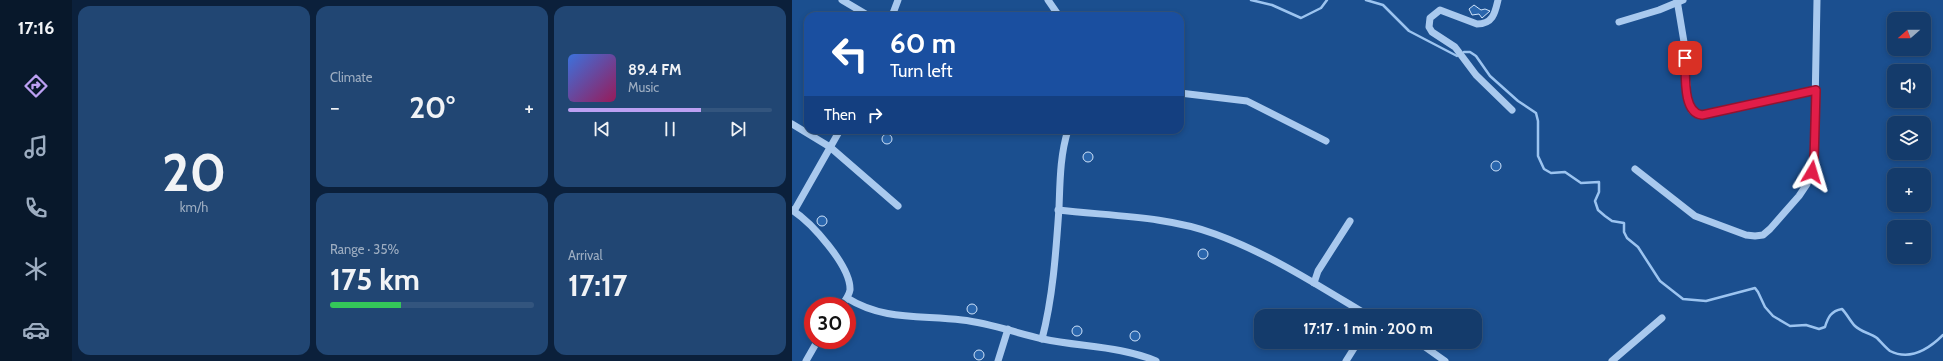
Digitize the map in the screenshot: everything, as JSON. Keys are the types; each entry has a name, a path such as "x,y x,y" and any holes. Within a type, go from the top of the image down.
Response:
{"street":[{"path":"842,0 862,12"},
{"path":"894,12 898,0"},
{"path":"1048,0 1057,12"},
{"path":"1498,0 1495,16 1490,21 1483,24 1477,24 1440,10 1430,18 1429,27 1432,32 1454,47 1476,75 1512,110"},
{"path":"1635,169 1695,216 1746,235 1763,234 1770,229 1799,196 1812,172 1814,161 1816,90 1816,0"},
{"path":"1619,22 1654,12 1679,1 1684,42 1688,103 1692,111 1697,114 1702,115 1816,90"},
{"path":"1184,93 1247,101 1326,140"},
{"path":"792,124 804,131"},
{"path":"809,134 830,147 898,206"},
{"path":"838,134 793,211 813,228 835,255 844,270 850,290 847,297"},
{"path":"1042,339 1047,320 1063,147 1067,134"},
{"path":"1058,210 1178,224 1215,234 1282,265 1357,309"},
{"path":"1314,283 1318,271 1350,221"},
{"path":"856,304 865,309 880,313 962,320 1008,329 1042,339 1133,354 1156,361"},
{"path":"1612,361 1662,318"},
{"path":"998,361 1008,329"},
{"path":"806,361 813,349"},
{"path":"1346,361 1354,349"},
{"path":"1428,349 1445,361"}],"building":[{"path":"1474,5 1481,10 1485,9 1490,11 1482,18 1479,14 1472,15 1469,9"},
{"path":"885,134 889,134 891,135 891,143 885,144 882,141 882,137"},
{"path":"1086,152 1090,152 1092,153 1092,161 1086,162 1083,159 1083,155"},
{"path":"1494,161 1498,161 1500,162 1500,170 1494,171 1491,168 1491,164"},
{"path":"820,216 824,216 826,217 826,225 820,226 817,223 817,219"},
{"path":"1201,249 1205,249 1207,250 1207,258 1201,259 1198,256 1198,252"},
{"path":"970,304 974,304 976,305 976,313 970,314 967,311 967,307"},
{"path":"1075,326 1079,326 1081,327 1081,335 1075,336 1072,333 1072,329"},
{"path":"1133,331 1137,331 1139,332 1139,340 1133,341 1130,338 1130,334"},
{"path":"977,350 981,350 983,351 983,359 977,360 974,357 974,353"}],"waterway":[{"path":"1251,0 1272,5 1301,18 1321,8 1327,0"},
{"path":"1366,0 1383,5 1409,31 1457,56"},
{"path":"1464,52 1470,52 1476,56 1490,76 1518,101 1536,113 1538,121 1538,156 1544,169 1551,173 1565,172 1581,183 1599,182 1599,192 1595,201 1598,210 1612,221 1624,223 1624,232 1627,238 1638,247 1660,281 1683,299 1706,301 1755,288 1765,307 1773,316 1790,326 1806,325 1819,329 1825,327 1829,317 1833,313 1842,309 1857,328 1877,338 1890,351 1897,354 1905,355 1919,352 1932,345 1943,335"}],"route":[{"path":"1685,58 1688,103 1692,111 1697,114 1702,115 1816,90 1814,161 1812,172"}]}
